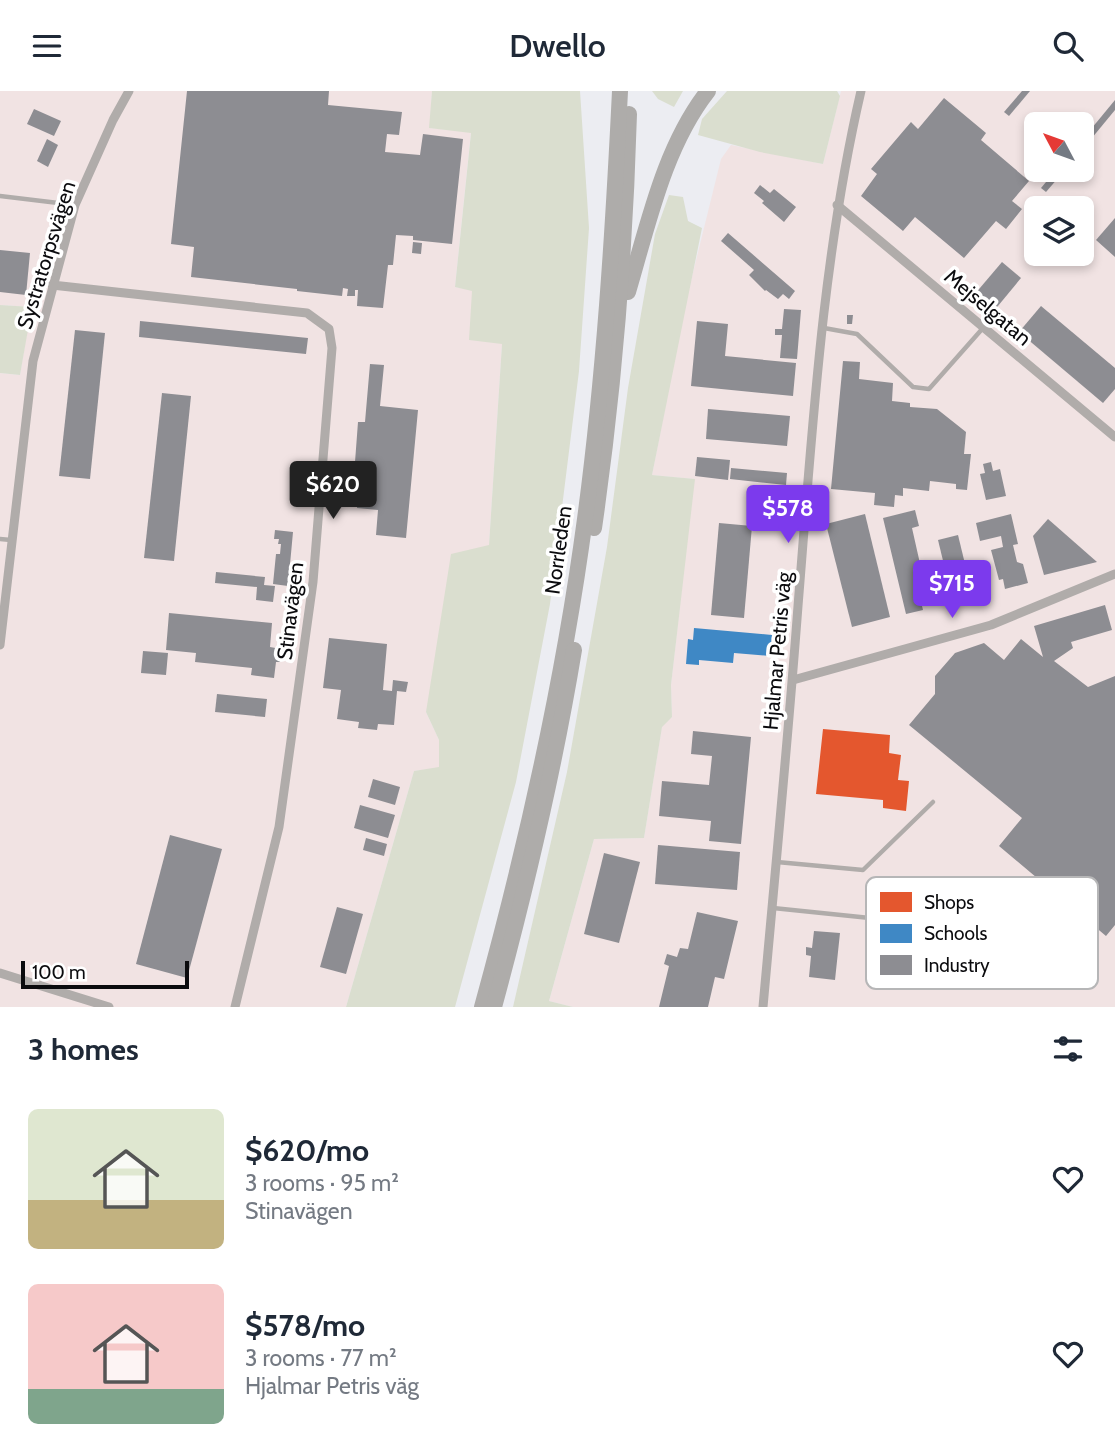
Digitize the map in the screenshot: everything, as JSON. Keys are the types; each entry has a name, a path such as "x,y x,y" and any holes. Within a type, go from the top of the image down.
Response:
{"highway":[{"name":"Norrleden","path":"482,1007 522,855 548,733 584,521 607,321 620,91"},
{"name":"Norrleden","path":"494,1007 533,857 562,721 606,450 619,321 630,91"},
{"path":"619,321 649,222 675,149 691,115 708,91"}],"street":[{"name":"Systratorpsvägen","path":"0,646 33,361 75,205 129,91"},
{"name":"Hjalmar Petris väg","path":"763,1007 810,456 837,205 861,91"},
{"name":"Mejselgatan","path":"837,205 1115,437"},
{"name":"Stinavägen","path":"52,285 307,313 329,329 332,348 313,582 283,800 279,827 235,1007"},
{"path":"793,680 991,625 1115,574"},
{"path":"0,973 109,1007"}],"lane":[{"path":"0,196 75,205"},
{"path":"824,328 857,334 913,387 929,390 984,326"},
{"path":"0,540 11,540"},
{"path":"776,862 863,870 933,802"},
{"path":"772,908 866,918"}],"shaded area":[{"path":"0,91 432,91 430,128 471,132 455,287 472,290 502,344 489,545 426,712 439,740 439,768 414,771 346,1007 0,1007 0,373 20,375 31,307 0,305"},
{"path":"432,91 580,91 589,228 579,371 550,604 516,782 455,1007 346,1007 414,771 439,767 439,740 426,712 451,554 489,545 502,344 469,340 472,291 455,287 471,133 429,128"},
{"path":"652,91 683,91 674,107 658,99"},
{"path":"727,91 837,91 840,96 823,164 760,152 698,135 702,119"},
{"path":"841,91 1115,91 1115,1007 573,1007 549,1001 594,839 644,838 662,726 672,717 671,685 694,479 652,475 685,305 721,159 731,145 823,164"},
{"path":"669,195 683,197 688,221 702,228 652,475 695,479 671,685 672,717 662,727 644,838 594,839 549,1001 573,1007 513,1007 567,772 607,547 628,388 655,234"},
{"path":"0,305 32,307 20,375 0,373"}],"building: Shops":[{"path":"823,729 890,735 889,753 901,755 898,780 909,781 906,811 883,808 883,800 816,794"}],"building: Schools":[{"path":"694,628 772,635 770,656 734,653 733,663 699,660 699,665 686,664 688,639 693,640"}],"building: Industry":[{"path":"187,91 329,91 328,105 402,112 399,135 387,134 385,152 420,155 423,134 463,139 452,244 413,240 413,236 396,235 393,265 388,265 383,308 357,306 358,290 355,290 355,296 347,296 348,289 343,288 342,296 191,277 194,247 171,244"},
{"path":"1022,91 1030,91 1009,116 1004,112"},
{"path":"944,98 986,133 981,140 1024,177 1024,182 1028,182 1012,201 1022,209 1006,229 996,221 964,258 915,217 903,231 861,196 877,174 871,169 911,122 918,129"},
{"path":"1115,100 1115,110 1094,135 1094,125"},
{"path":"34,109 61,121 54,136 27,124"},
{"path":"47,139 58,145 48,167 37,161"},
{"path":"1046,182 1055,182 1046,192 1041,188"},
{"path":"760,185 770,193 774,189 796,207 784,222 754,193"},
{"path":"1115,218 1115,257 1096,240"},
{"path":"728,233 795,291 789,299 783,294 778,299 765,291 749,275 754,270 721,241"},
{"path":"413,242 422,243 421,254 412,253"},
{"path":"0,250 30,253 26,295 0,292"},
{"path":"1002,262 1021,278 993,312 974,295"},
{"path":"1041,306 1115,368 1115,389 1103,403 1019,332"},
{"path":"784,309 801,310 797,359 780,358 782,335 775,335 775,329 782,329"},
{"path":"847,315 853,315 852,324 847,324"},
{"path":"140,321 308,338 306,354 139,337"},
{"path":"697,321 728,324 725,356 796,363 793,396 691,386"},
{"path":"75,330 105,333 90,479 59,476"},
{"path":"843,361 860,362 859,379 893,383 892,401 910,403 910,407 937,409 966,432 964,454 971,454 967,490 956,489 956,484 930,481 929,491 903,488 903,496 895,495 894,507 874,505 875,493 831,489"},
{"path":"370,364 384,365 380,406 418,410 406,538 376,535 378,510 357,508 361,463 355,462 358,422 365,422"},
{"path":"162,393 191,396 174,561 144,558"},
{"path":"708,409 790,416 787,446 706,439"},
{"path":"697,457 730,460 728,480 695,476"},
{"path":"991,462 993,471 1000,469 1006,496 986,500 980,474 985,473 983,464"},
{"path":"731,468 787,473 786,485 730,479"},
{"path":"915,510 919,526 912,528 921,568 913,569 923,610 906,614 883,518"},
{"path":"865,514 890,617 852,627 826,524"},
{"path":"1011,514 1018,544 1013,545 1017,562 1023,564 1028,583 1005,589 1003,579 999,580 991,550 1003,547 1001,536 980,541 976,523"},
{"path":"1048,519 1097,562 1044,575 1033,536"},
{"path":"719,523 752,526 744,618 711,615"},
{"path":"275,530 293,532 288,586 273,584 276,554 280,554 281,544 278,544 279,539 274,539"},
{"path":"958,535 973,597 953,602 938,540"},
{"path":"216,572 265,577 264,585 275,586 273,602 256,600 257,587 215,583"},
{"path":"1105,605 1112,630 1071,642 1073,648 1054,661 1088,687 1115,676 1115,925 1106,936 1098,929 1098,877 1036,877 999,846 1022,818 909,725 935,694 935,676 955,653 984,643 1004,660 1021,639 1043,657 1034,626"},
{"path":"169,613 272,623 270,647 281,649 274,678 251,675 252,668 195,662 196,653 166,650"},
{"path":"329,638 387,644 383,690 392,691 393,680 408,682 406,692 397,691 394,725 378,724 377,730 358,728 359,722 337,719 341,690 323,688"},
{"path":"143,651 168,653 166,675 141,673"},
{"path":"217,694 267,699 265,717 215,712"},
{"path":"693,731 751,737 741,844 709,841 711,821 659,816 662,781 709,785 712,756 691,754"},
{"path":"373,779 400,787 395,805 368,797"},
{"path":"360,805 395,815 388,838 354,828"},
{"path":"170,835 222,849 187,978 136,964"},
{"path":"366,838 387,844 384,856 363,850"},
{"path":"658,845 740,852 737,890 655,884"},
{"path":"604,853 640,862 619,943 584,934"},
{"path":"337,907 363,914 346,974 320,967"},
{"path":"697,912 738,921 724,979 715,977 708,1007 659,1007 669,966 664,964 667,954 677,957 680,948 688,949"},
{"path":"814,931 840,933 835,980 809,977 811,956 806,955 806,947 812,948"}]}
